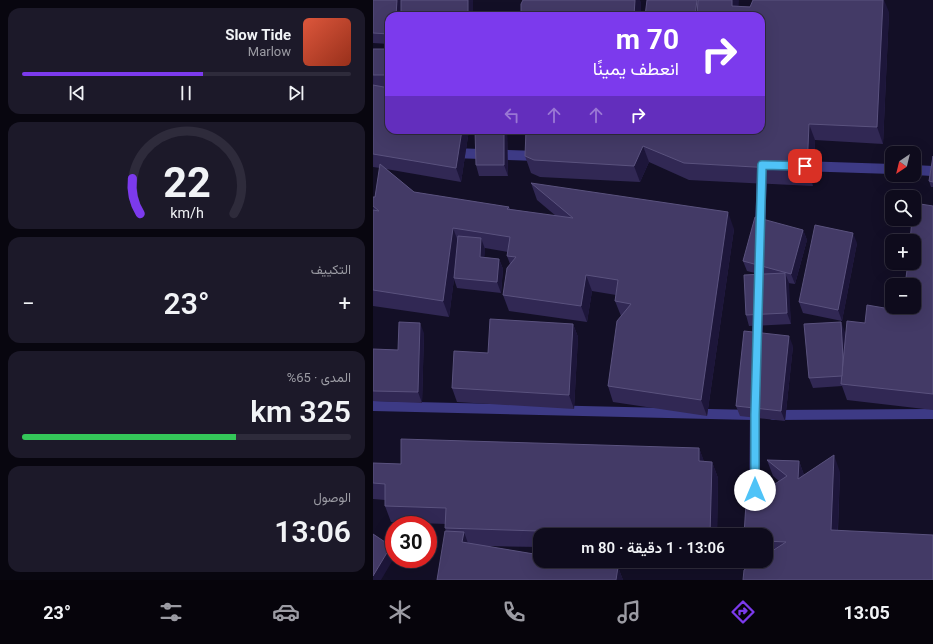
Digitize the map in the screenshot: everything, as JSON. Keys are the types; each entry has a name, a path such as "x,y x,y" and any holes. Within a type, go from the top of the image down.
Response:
{"street":[{"path":"445,153 548,157"},
{"path":"760,243 762,165"},
{"path":"793,166 885,169"},
{"path":"921,170 933,171"},
{"path":"757,352 758,305"},
{"path":"754,528 756,399"},
{"path":"373,406 755,415 933,414"},
{"path":"754,568 754,580"}],"building":[{"path":"373,0 397,0 396,12 385,12 385,34 373,33"},
{"path":"401,0 468,0 468,12 401,12"},
{"path":"523,0 635,0 634,12 521,12 521,4"},
{"path":"647,0 697,0 696,12 646,12"},
{"path":"698,0 732,0 732,6 750,7 753,0 883,0 877,127 809,124 807,170 684,163 643,146 634,166 534,160 525,156 526,134 765,134 765,12 697,12"},
{"path":"373,49 385,49 385,75 373,75"},
{"path":"373,85 385,87 385,134 461,134 456,168 373,154"},
{"path":"475,134 504,134 504,165 476,165"},
{"path":"933,156 933,182 929,181"},
{"path":"380,164 414,192 509,207 507,209 573,218 531,183 728,212 701,400 608,386 617,321 631,304 615,301 618,280 586,275 581,306 503,295 507,268 516,257 507,256 510,237 453,228 443,301 373,290 373,210 379,211 373,206 373,197 375,197"},
{"path":"921,204 933,206 933,394 841,384 847,321 865,323 867,305 885,308 885,314 921,314 921,278 906,278 907,270 921,270 921,234 911,234 911,226 921,226"},
{"path":"755,217 803,230 791,274 743,261"},
{"path":"815,225 853,233 838,310 799,302"},
{"path":"458,236 481,238 480,257 499,259 497,282 454,278"},
{"path":"785,273 787,313 746,315 744,275"},
{"path":"490,319 573,324 569,395 452,388 454,351 488,353"},
{"path":"399,322 420,323 418,392 373,391 373,349 398,350"},
{"path":"841,322 843,358 842,376 809,378 804,324"},
{"path":"744,331 789,336 781,411 736,406"},
{"path":"401,439 699,448 699,461 712,462 710,528 533,528 533,531 445,528 446,508 385,506 385,484 373,483 373,463 401,464"},
{"path":"834,455 831,530 933,535 933,580 743,580 744,570 747,568 773,568 773,550 786,542 773,541 773,528 744,528 746,503 787,476 767,460 799,461 798,479"},
{"path":"445,531 464,532 462,542 533,554 533,568 618,568 616,580 437,580"},
{"path":"373,534 385,542 385,556 373,576"}],"route":[{"path":"755,490 755,415 762,165 805,166"}]}
